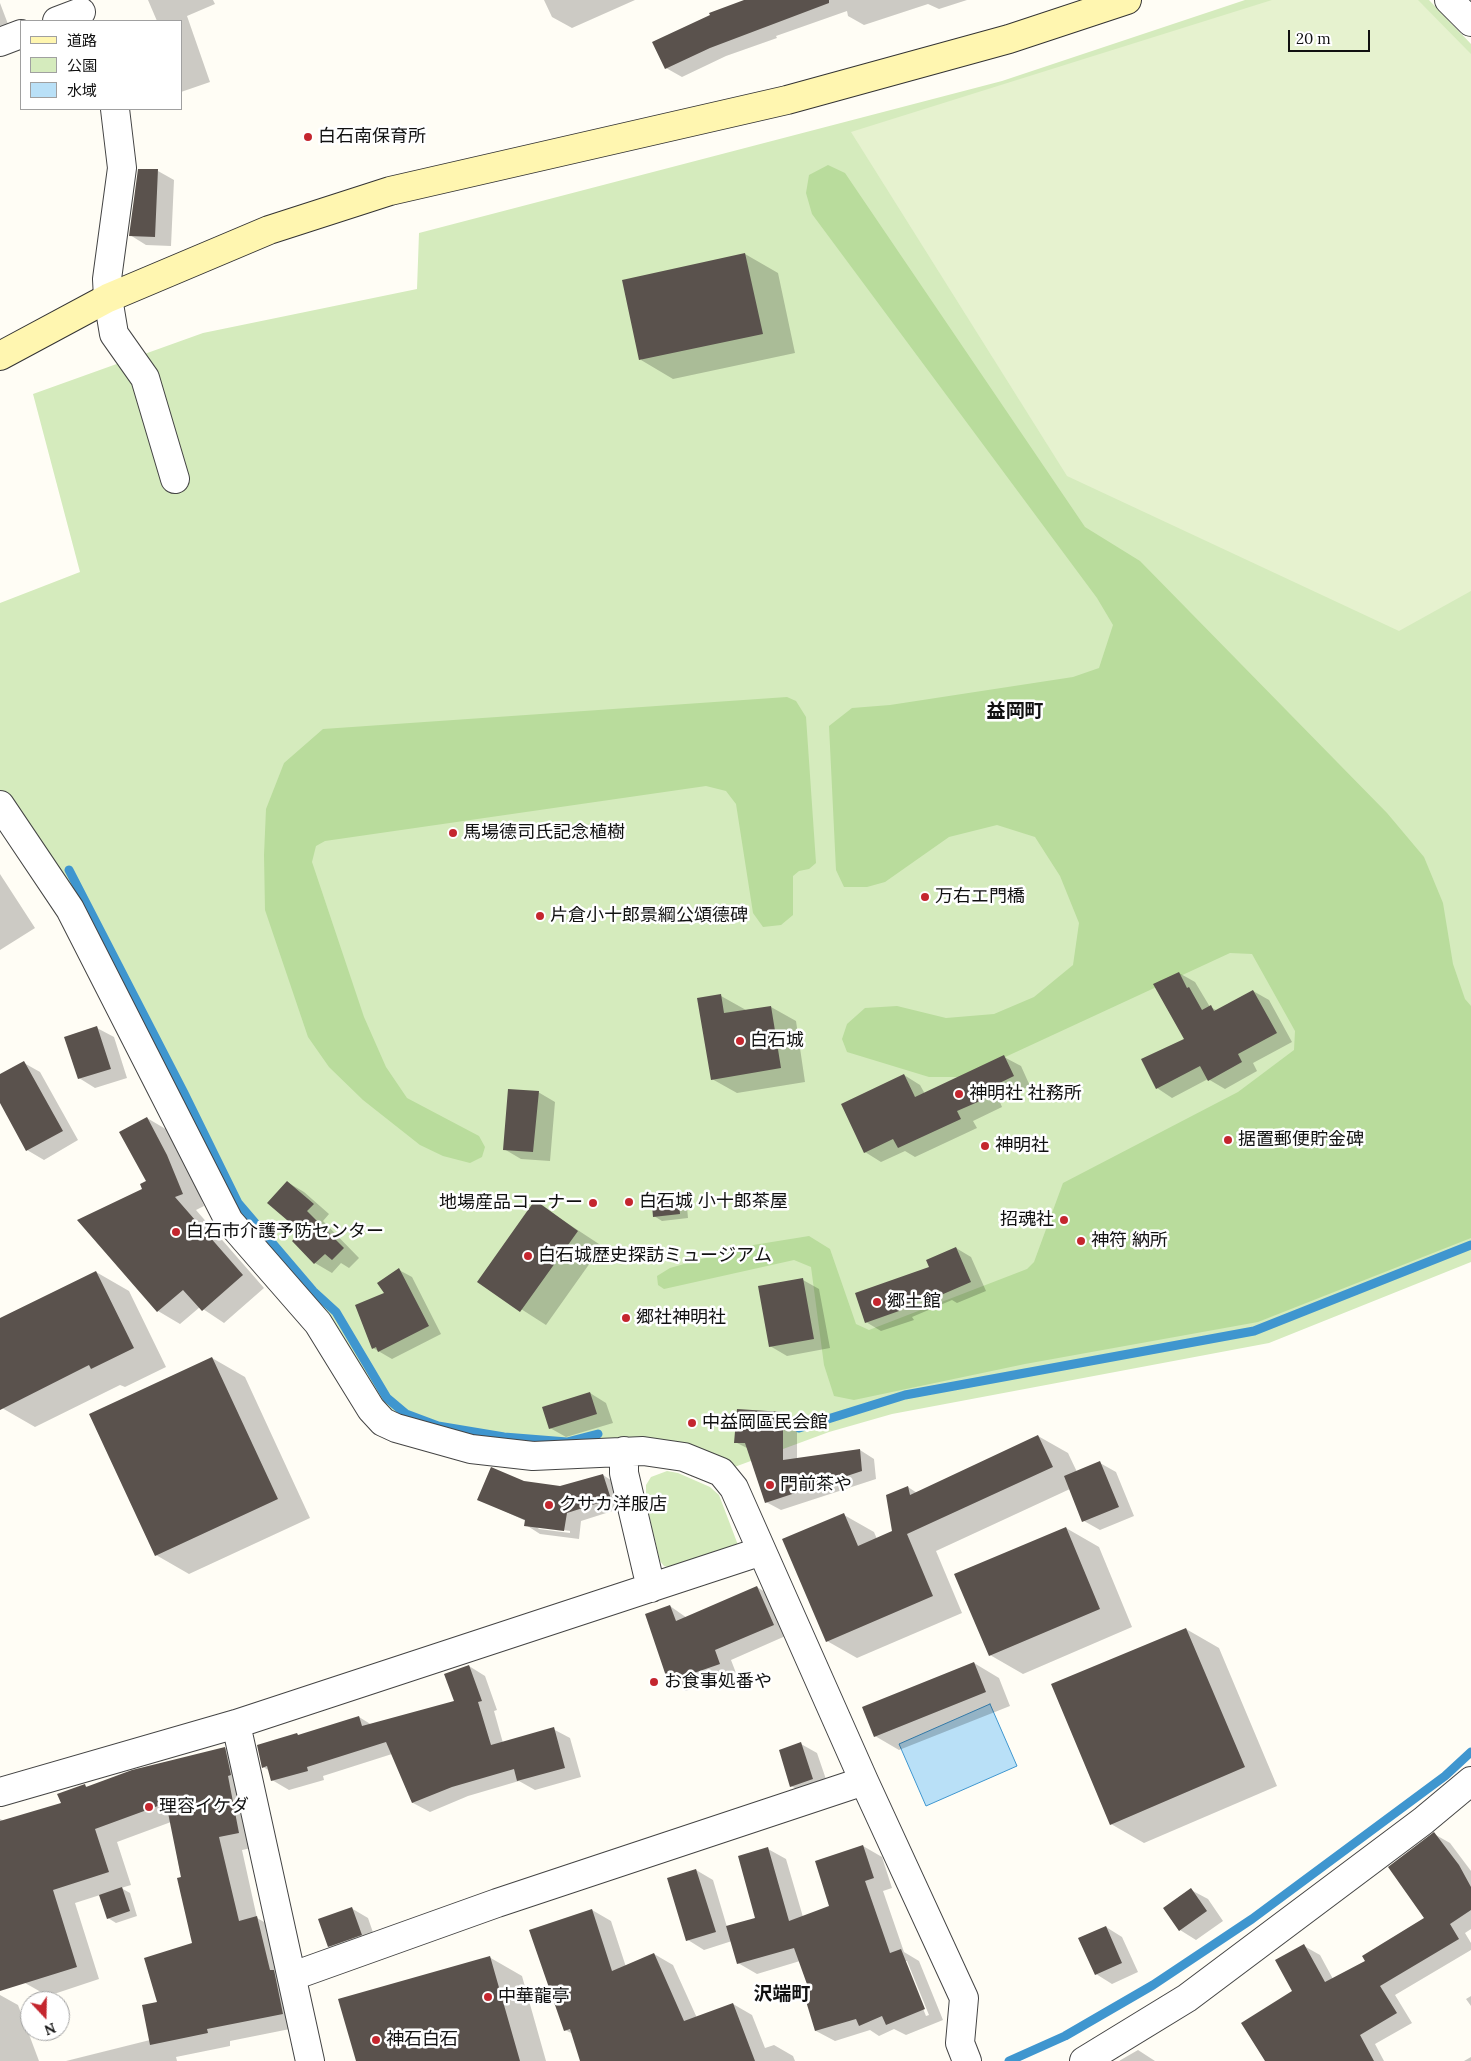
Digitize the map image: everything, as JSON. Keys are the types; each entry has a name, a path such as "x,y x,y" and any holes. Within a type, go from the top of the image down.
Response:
{"street":[{"path":"0,356 108,298 269,230 390,191 787,100 1009,39 1127,0"},
{"path":"1449,0 1471,22"},
{"path":"0,42 20,34"},
{"path":"115,110 122,168 107,279 108,298 114,334 145,378 175,479"},
{"path":"0,805 70,909 230,1221 318,1323 371,1409 383,1422 396,1428 471,1449 533,1456 643,1451 684,1457 721,1472 734,1488 864,1781 964,1998 960,2043 966,2061"},
{"path":"624,1451 624,1474 651,1588"},
{"path":"0,1792 236,1724 762,1551"},
{"path":"236,1724 293,1976 310,2061"},
{"path":"293,1976 497,1904 864,1781"},
{"path":"1084,2061 1187,1998 1423,1821 1471,1781"}],"green space":[{"path":"1245,0 1429,0 1471,44 1471,1262 1269,1343 892,1414 829,1432 721,1472 601,1452 396,1428 229,1221 0,805 0,603 80,572 33,394 203,333 417,289 419,233 1002,81"},
{"path":"1272,0 1418,0 1471,54 1471,591 1399,631 1067,476 851,132"},
{"path":"828,165 845,173 1085,527 1140,561 1387,813 1424,857 1443,903 1453,964 1465,999 1471,1006 1471,1238 1258,1322 1025,1364 854,1400 834,1396 824,1365 811,1267 794,1260 664,1289 658,1285 657,1276 670,1268 747,1246 809,1236 830,1249 856,1324 869,1330 1027,1269 1034,1262 1063,1183 1238,1092 1294,1050 1295,1031 1252,954 1230,953 962,1077 929,1077 847,1052 842,1039 847,1024 865,1008 897,1006 946,1018 994,1014 1034,997 1073,965 1079,923 1060,876 1035,837 997,825 949,837 885,882 867,887 844,887 836,870 829,726 852,708 890,705 1073,677 1099,668 1113,625 1097,598 812,214 806,193 809,175"},
{"path":"787,697 796,701 806,717 816,863 809,869 799,871 793,876 793,915 781,925 763,927 753,913 736,804 726,791 706,786 325,841 316,846 312,862 364,1017 386,1067 407,1098 479,1136 485,1147 482,1157 470,1163 443,1156 420,1145 363,1100 329,1067 308,1037 265,910 264,855 266,809 284,763 323,729"},
{"path":"667,1471 678,1473 710,1487 719,1495 738,1545 671,1568 664,1566 660,1561 652,1528 646,1499 646,1485 651,1477"}],"water":[{"path":"990,1704 1017,1766 926,1806 899,1744"}],"building":[{"path":"744,0 829,0 829,3 710,48 665,69 652,42 710,15 709,13"},
{"path":"138,169 158,169 155,237 129,236"},
{"path":"745,253 763,334 639,360 622,280"},
{"path":"1179,972 1202,1010 1211,1005 1214,1011 1253,990 1277,1033 1238,1054 1242,1062 1208,1081 1200,1066 1156,1089 1141,1059 1184,1039 1153,984"},
{"name":"白石城","path":"721,994 724,1013 771,1006 781,1068 711,1080 697,998"},
{"path":"97,1026 111,1069 78,1079 64,1037"},
{"path":"1004,1055 1014,1076 983,1091 987,1098 957,1111 961,1119 898,1148 893,1139 864,1153 841,1104 904,1074 915,1097"},
{"path":"24,1061 63,1131 26,1151 0,1103 0,1074"},
{"path":"508,1089 539,1091 533,1152 503,1150"},
{"path":"147,1117 167,1155 183,1194 175,1197 243,1275 202,1311 183,1290 157,1312 77,1220 142,1189 140,1184 146,1181 119,1132"},
{"path":"287,1181 314,1204 307,1211 344,1248 332,1260 325,1254 314,1264 292,1241 301,1232 267,1203"},
{"path":"678,1191 680,1214 653,1217 651,1193"},
{"name":"白石城歴史探訪ミュージアム","path":"535,1200 578,1231 520,1312 477,1282"},
{"path":"956,1247 971,1282 941,1295 939,1290 898,1308 899,1311 865,1323 855,1293 929,1267 926,1260"},
{"path":"399,1268 429,1326 378,1352 376,1347 372,1349 355,1305 384,1293 377,1283"},
{"path":"96,1271 134,1348 91,1369 89,1365 0,1410 0,1318"},
{"path":"803,1278 814,1339 769,1347 758,1286"},
{"path":"212,1357 278,1499 155,1556 89,1414"},
{"path":"590,1392 597,1414 549,1429 542,1407"},
{"path":"737,1409 783,1412 783,1460 860,1449 862,1471 765,1503 745,1443 734,1443"},
{"path":"1038,1435 1053,1467 907,1534 933,1596 826,1642 782,1539 844,1513 858,1546 892,1531 886,1495 908,1486 910,1495"},
{"path":"1100,1461 1119,1507 1082,1522 1064,1476"},
{"path":"491,1467 524,1481 560,1486 603,1474 611,1499 567,1513 564,1531 524,1526 525,1520 477,1500"},
{"path":"1066,1527 1100,1609 989,1656 954,1574"},
{"path":"757,1586 774,1625 715,1650 720,1664 668,1682 645,1614 670,1605 676,1621"},
{"path":"1186,1628 1245,1767 1110,1825 1051,1684"},
{"path":"974,1662 986,1692 874,1737 862,1707"},
{"path":"469,1665 482,1701 478,1702 491,1745 554,1727 565,1768 517,1781 514,1769 452,1787 412,1803 386,1742 307,1767 308,1771 271,1781 267,1766 262,1768 257,1745 297,1733 298,1735 359,1716 362,1726 454,1701 444,1674"},
{"path":"801,1742 813,1779 790,1787 779,1750"},
{"path":"225,1747 231,1775 228,1776 239,1833 219,1837 239,1921 257,1916 270,1970 274,1970 283,2014 207,2029 208,2033 150,2045 142,2005 157,2002 144,1958 192,1943 177,1878 181,1877 166,1803 95,1829 109,1872 53,1890 77,1967 0,1991 0,1821 61,1803 57,1794 85,1784 86,1787 132,1770"},
{"path":"1434,1832 1459,1865 1471,1887 1471,1910 1450,1924 1459,1939 1380,1986 1397,2013 1360,2035 1374,2061 1265,2061 1241,2023 1292,1991 1275,1960 1304,1944 1325,1982 1365,1961 1362,1956 1424,1918 1388,1867"},
{"path":"863,1845 874,1878 865,1881 890,1953 901,1949 925,2009 886,2025 882,2016 859,2026 856,2019 815,2031 802,1988 808,1987 794,1948 737,1964 726,1926 755,1918 738,1856 768,1847 789,1921 829,1906 815,1861"},
{"path":"696,1869 716,1932 686,1941 667,1878"},
{"path":"122,1887 130,1911 107,1919 99,1895"},
{"path":"1191,1888 1207,1911 1179,1931 1163,1908"},
{"path":"352,1907 362,1935 328,1947 318,1919"},
{"path":"592,1909 612,1971 654,1953 684,2021 733,2003 755,2061 580,2061 570,2029 564,2031 529,1930"},
{"path":"1106,1926 1122,1963 1095,1975 1078,1938"},
{"path":"490,1956 520,2061 356,2061 338,1999"}],"waterway":[{"path":"69,870 184,1093 238,1203 313,1291 336,1312 387,1398 406,1414 438,1426 504,1437 567,1442 598,1434"},
{"path":"799,1428 905,1395 1254,1331 1471,1245"},
{"path":"1009,2061 1065,2036 1153,1985 1252,1919 1445,1776 1471,1752"}],"place":[{"name":"白石南保育所","path":"308,137"},
{"name":"馬場德司氏記念植樹","path":"453,833"},
{"name":"万右エ門橋","path":"925,897"},
{"name":"片倉小十郎景綱公頌德碑","path":"540,916"},
{"name":"白石城","path":"740,1041"},
{"name":"神明社 社務所","path":"959,1094"},
{"name":"据置郵便貯金碑","path":"1228,1140"},
{"name":"神明社","path":"985,1146"},
{"name":"白石城 小十郎茶屋","path":"629,1202"},
{"name":"地場産品コーナー","path":"593,1203"},
{"name":"招魂社","path":"1064,1220"},
{"name":"白石市介護予防センター","path":"176,1232"},
{"name":"神符 納所","path":"1081,1241"},
{"name":"白石城歴史探訪ミュージアム","path":"528,1256"},
{"name":"郷土館","path":"877,1302"},
{"name":"郷社神明社","path":"626,1318"},
{"name":"中益岡區民会館","path":"692,1423"},
{"name":"門前茶や","path":"770,1485"},
{"name":"クサカ洋服店","path":"549,1505"},
{"name":"お食事処番や","path":"654,1682"},
{"name":"理容イケダ","path":"149,1807"},
{"name":"中華龍亭","path":"488,1997"},
{"name":"神石白石","path":"376,2040"}],"district":[{"name":"益岡町","path":"1015,712"},
{"name":"沢端町","path":"782,1995"}]}
